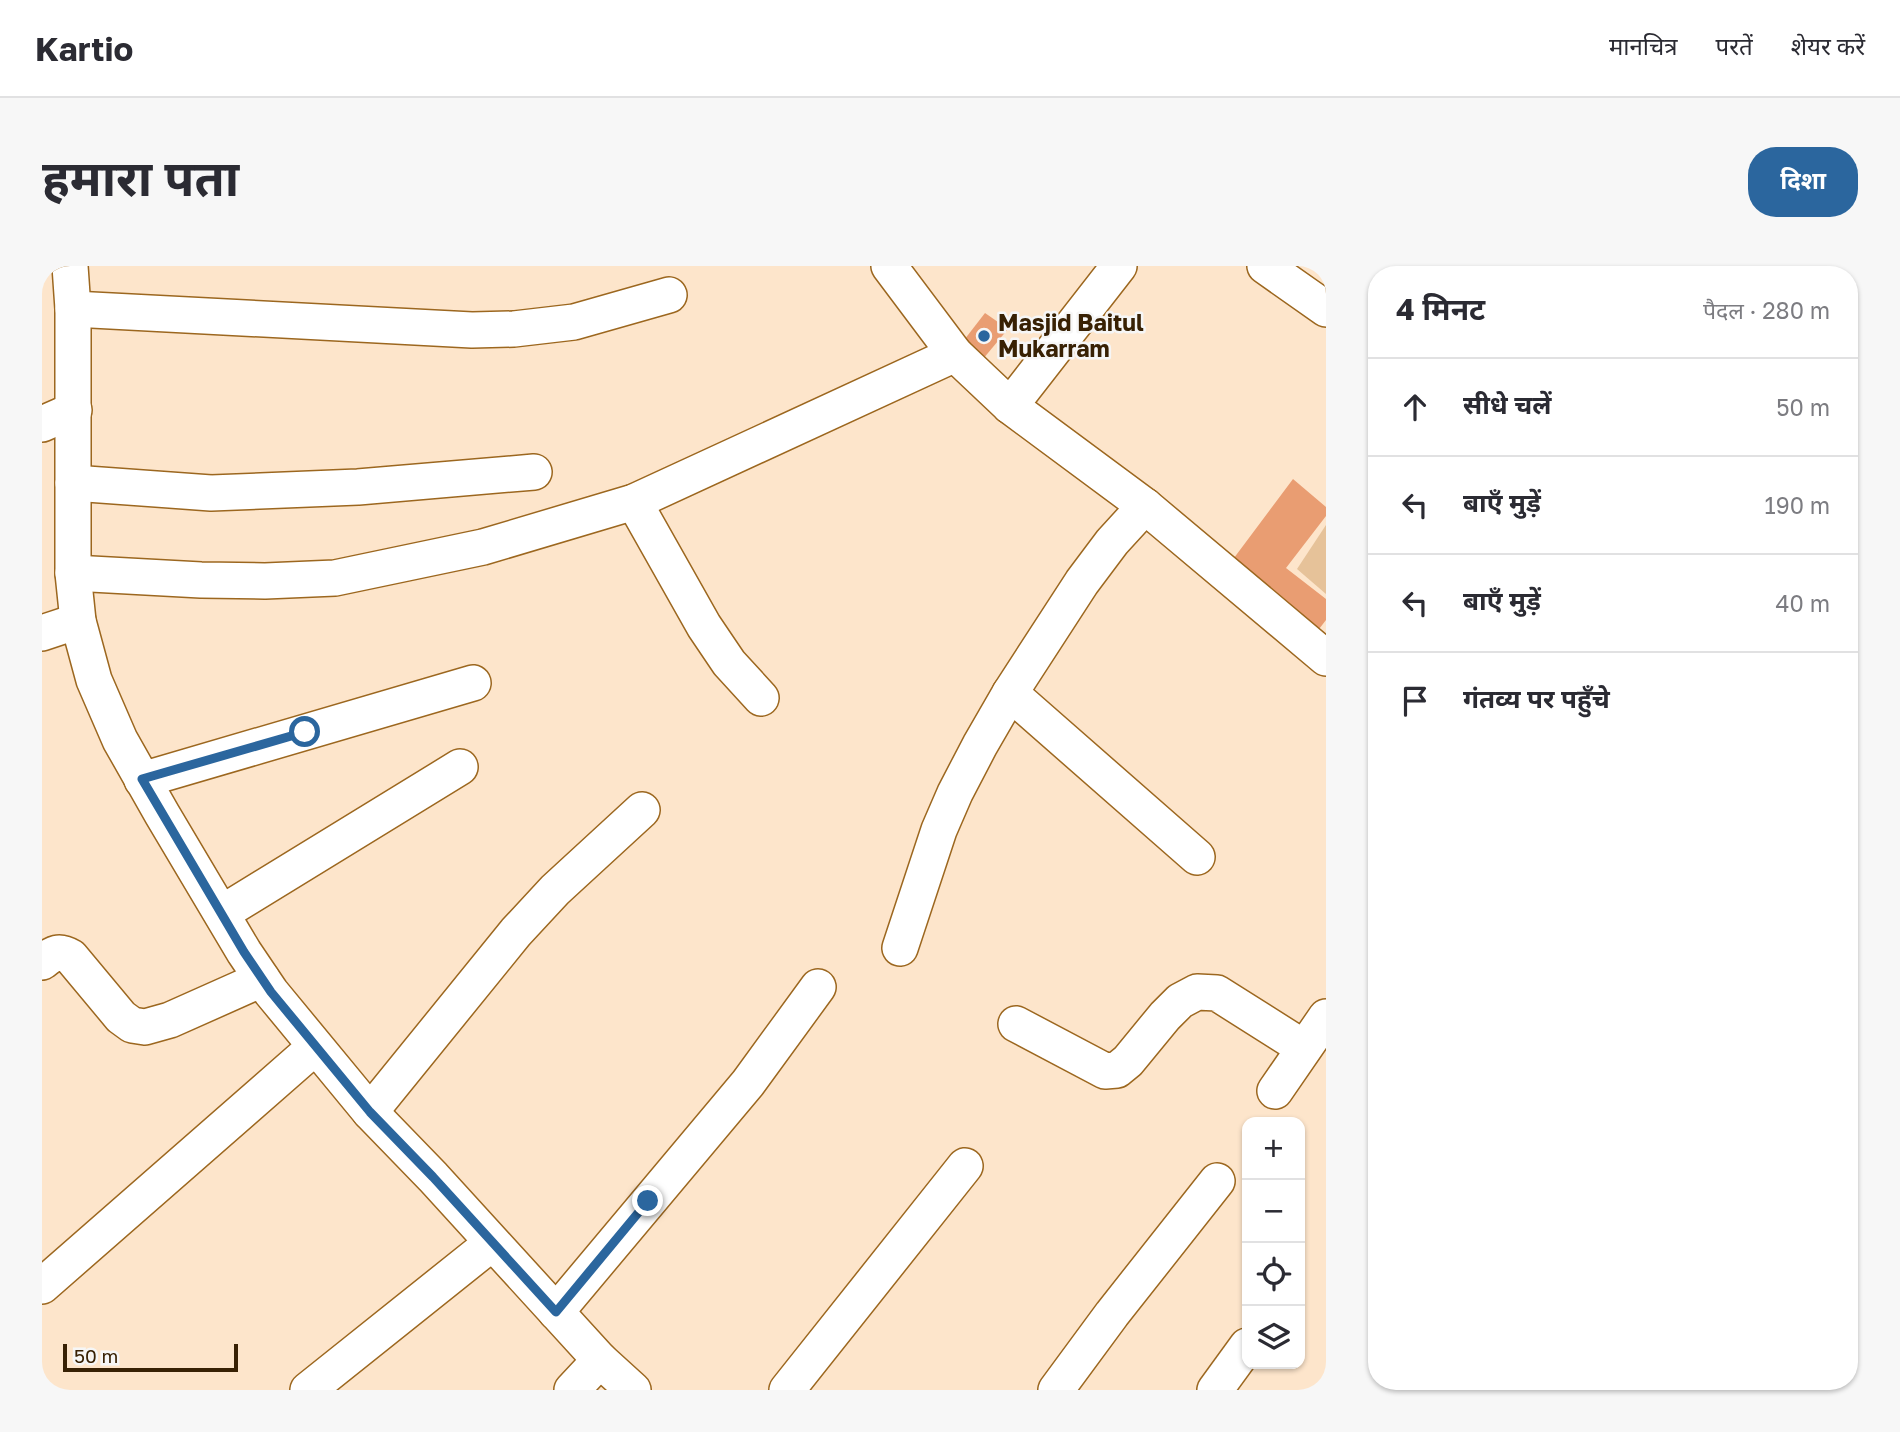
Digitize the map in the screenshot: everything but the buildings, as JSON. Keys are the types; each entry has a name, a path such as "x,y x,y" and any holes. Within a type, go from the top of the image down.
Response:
{"street":[{"path":"70,266 74,410 73,573 78,621 94,680 120,740 262,979 370,1112 600,1360 632,1390"},
{"path":"889,266 955,354 1010,405 1145,506 1326,658"},
{"path":"1010,405 1119,266"},
{"path":"1265,266 1326,309"},
{"path":"73,309 472,330 514,329 574,322 669,295"},
{"path":"73,573 201,580 335,578 483,547 634,502 955,354"},
{"path":"42,424 74,410"},
{"path":"73,483 211,493 358,487 534,472"},
{"path":"634,502 704,626 729,663 761,698"},
{"path":"900,948 939,830 955,793 1010,693 1082,582 1112,542 1145,506"},
{"path":"42,633 78,621"},
{"path":"142,779 473,682"},
{"path":"1010,693 1197,857"},
{"path":"222,913 460,767"},
{"path":"370,1112 516,932 555,890 642,810"},
{"path":"42,962 53,954 63,952 71,957 121,1017 132,1025 145,1027 170,1020 262,979"},
{"path":"556,1312 748,1083 818,987"},
{"path":"1016,1024 1105,1070 1117,1070 1128,1062 1165,1016 1181,1001 1197,992 1217,993 1304,1048"},
{"path":"1275,1091 1326,1017"},
{"path":"42,1286 315,1046"},
{"path":"787,1390 965,1166"},
{"path":"1056,1390 1217,1181"},
{"path":"308,1390 492,1243"},
{"path":"1215,1390 1242,1353"},
{"path":"572,1390 600,1360"}],"shaded area":[{"path":"1326,525 1326,594 1297,569"}],"place":[{"name":"Masjid Baitul Mukarram","path":"984,336"}],"route":[{"path":"305,732 142,779 244,952 271,992 356,1097 556,1312 648,1201"}]}
